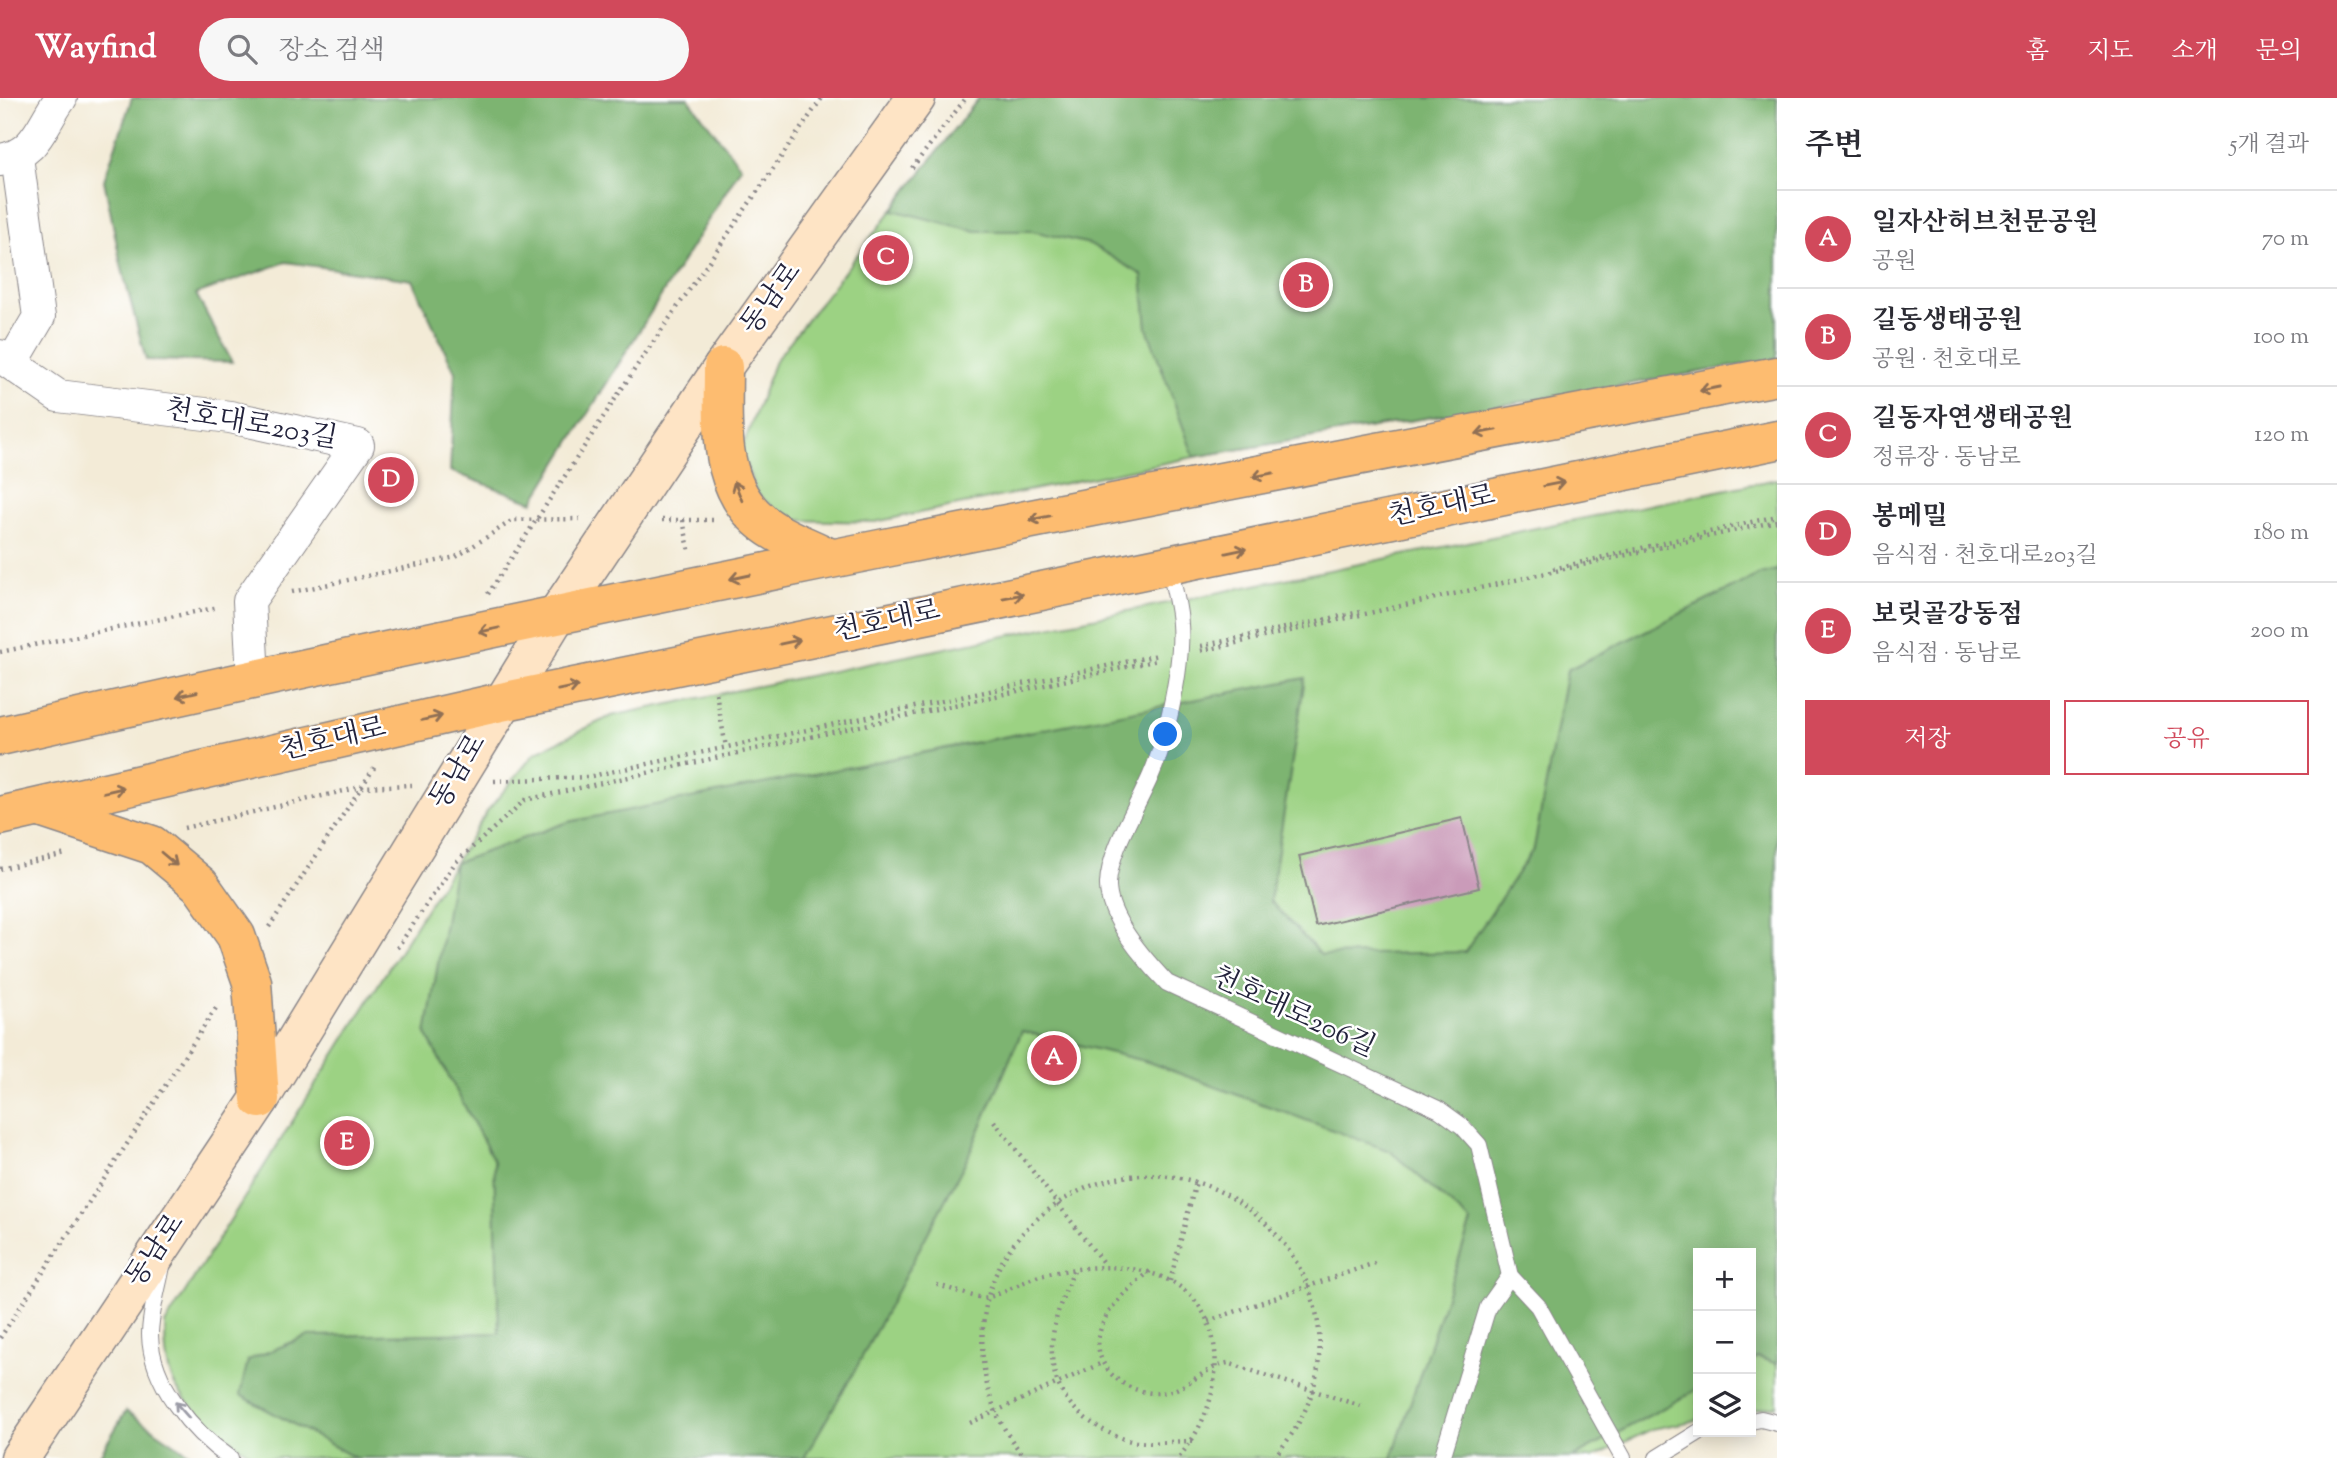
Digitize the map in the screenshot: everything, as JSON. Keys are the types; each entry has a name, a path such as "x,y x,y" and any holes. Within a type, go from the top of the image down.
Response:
{"main road":[{"name":"동남로","path":"20,1458 260,1099 556,616 723,367 916,98"},
{"path":"723,367 723,452 741,501 774,531 830,558"},
{"path":"0,736 253,679 830,558 1777,376"},
{"name":"천호대로","path":"0,816 501,702 1777,440"},
{"path":"38,808 152,845 200,885 236,936 252,982 260,1099"}],"street":[{"path":"8,158 41,135 61,98"},
{"name":"천호대로203길","path":"8,158 39,317 6,359 58,396 230,418 358,445 249,601"},
{"path":"249,601 253,679"}],"lane":[{"name":"천호대로206길","path":"1169,566 1180,624 1176,685 1153,771 1112,863 1108,886 1113,905 1136,950 1167,984 1440,1110 1462,1126 1479,1144 1510,1276 1538,1307 1623,1458"},
{"path":"168,1233 150,1334 153,1362 174,1403 217,1449 230,1458"},
{"path":"1442,1458 1488,1307 1510,1276"},
{"path":"1756,1420 1777,1423"},
{"path":"1657,1458 1693,1436"}],"path":[{"path":"907,173 966,98"},
{"path":"0,652 456,557 513,520 716,520 741,501"},
{"path":"395,950 455,863 525,800 1777,519"},
{"path":"591,787 587,777 1178,653"},
{"path":"994,1121 1105,1265"},
{"path":"1026,1458 1014,1445 995,1412 983,1375 981,1336 987,1298 998,1269 1013,1244 1057,1203 1089,1186 1125,1177 1161,1176 1196,1182 1233,1197 1265,1220 1291,1250 1309,1285 1318,1319 1319,1355 1313,1390 1292,1437 1273,1458"},
{"path":"1170,1281 1196,1182"},
{"path":"1208,1321 1376,1263"},
{"path":"937,1284 987,1298 1043,1275 1105,1265 1150,1270 1170,1281 1195,1301 1208,1321 1216,1365 1209,1403 1193,1441 1178,1458"},
{"path":"1074,1270 1052,1325 1056,1384 1075,1410 1105,1432 1138,1442 1193,1441"},
{"path":"1150,1270 1122,1296 1102,1324 1098,1349 1102,1363 1111,1377 1135,1390 1161,1393 1187,1383 1216,1365 1228,1363 1362,1406"},
{"path":"970,1423 1102,1363"}],"green space":[{"path":"132,98 688,98 741,167 533,502 450,471 455,372 412,280 286,262 196,294 232,362 146,360 121,265 104,180"},
{"path":"979,98 1777,98 1777,359 1194,457 875,522 788,520 757,494 741,451 775,361"},
{"path":"979,98 1777,98 1777,359 1194,457 1147,328 1142,275 1090,244 1032,231 976,231 892,210"},
{"path":"1777,479 1777,1406 1756,1409 1756,1248 1693,1248 1693,1421 1652,1429 1592,1458 258,1458 214,1427 176,1387 168,1364 165,1324 488,810 535,753 611,716"},
{"path":"1777,570 1777,1364 1756,1358 1756,1248 1693,1248 1693,1392 1572,1458 1392,1458 1471,1222 1390,1151 1148,1062 1022,1031 968,1157 853,1374 804,1458 355,1458 240,1395 248,1360 307,1336 499,1333 494,1161 426,1034 455,863 568,822 1305,678 1270,901 1321,955 1465,952 1534,848 1567,670 1760,574"},
{"path":"126,1411 196,1458 98,1458"}],"building":[{"path":"1462,818 1479,888 1316,926 1299,856"}],"place":[{"name":"길동자연생태공원","path":"886,258"},
{"name":"길동생태공원","path":"1306,285"},
{"name":"봉메밀","path":"391,480"},
{"name":"일자산허브천문공원","path":"1054,1058"},
{"name":"보릿골강동점","path":"347,1143"}]}
